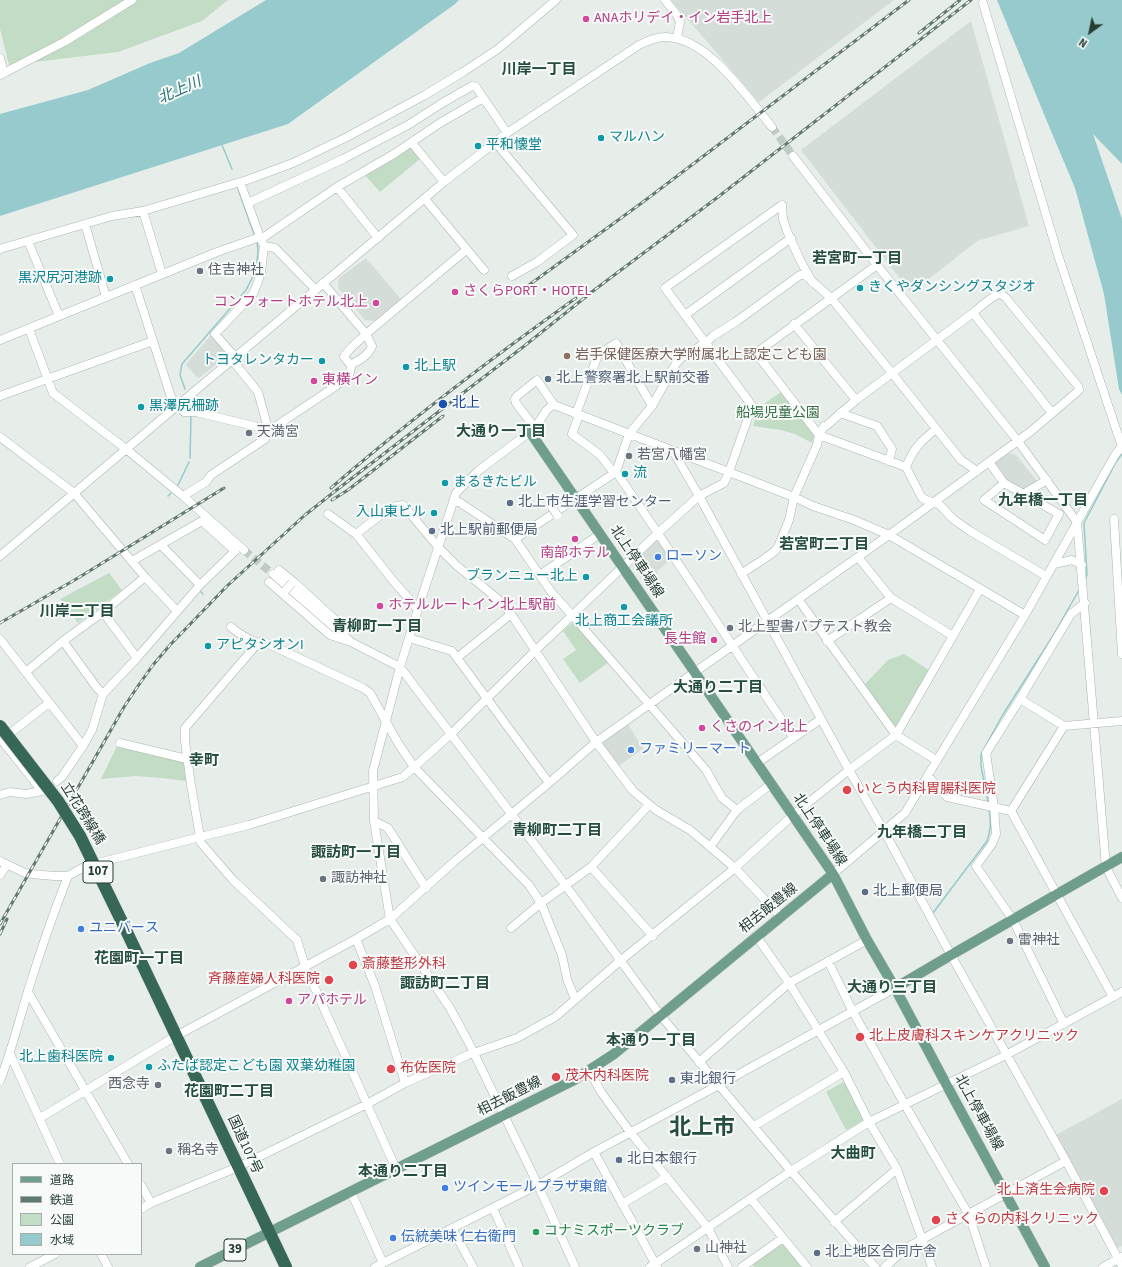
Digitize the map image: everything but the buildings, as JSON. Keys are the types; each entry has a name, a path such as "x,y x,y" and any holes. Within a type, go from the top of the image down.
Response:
{"highway":[{"name":"立花跨線橋","path":"0,726 58,801 80,836 124,926"},
{"name":"国道107号","path":"124,926 286,1267"}],"main road":[{"name":"北上停車場線","path":"532,430 575,499 833,874 867,940 895,988 1046,1267"},
{"path":"895,988 1122,857"},
{"name":"相去飯豊線","path":"270,1232 574,1080 614,1054 833,874"},
{"name":"39","path":"200,1267 270,1232"}],"street":[{"path":"0,58 2,74 64,42 132,0"},
{"path":"0,249 112,216 143,211 240,182 287,165 345,138 463,72 498,49 556,0"},
{"path":"665,0 677,14 680,22 677,38"},
{"path":"833,874 905,813 1025,615 1115,455 1122,446 1058,255 983,3"},
{"path":"0,556 444,182 507,132 639,45 651,39 664,37 677,38 692,44 706,53 727,71 772,128"},
{"path":"248,203 343,159 408,125 472,86 476,87 507,132"},
{"path":"270,430 267,425 258,392 215,334 252,294 258,282 261,272 264,246 261,238 337,187 394,154 440,123 483,98"},
{"path":"412,142 444,182"},
{"path":"495,142 573,235 537,262 512,276"},
{"path":"793,156 877,265 1017,440 1077,522 1082,565 1106,867 1122,898"},
{"path":"0,340 217,252 260,237 240,182"},
{"path":"337,187 378,238"},
{"path":"425,199 484,270"},
{"path":"0,875 3,863 32,874 68,876 86,866 249,825 403,777 451,734 535,650 658,533 699,496 724,483 753,407 665,288 782,205 783,219 800,260 812,282"},
{"path":"143,211 162,274"},
{"path":"85,224 106,297"},
{"path":"685,315 791,238"},
{"path":"28,241 59,316"},
{"path":"264,246 275,248 316,290"},
{"path":"352,364 348,363 344,357 366,334 466,250"},
{"path":"877,265 756,352 819,435 906,467 922,498 939,504 953,519 970,531 1046,576"},
{"path":"515,539 615,472 629,434 652,406 675,365 680,359 705,343 800,275 804,275 831,298 961,460 977,471"},
{"path":"183,496 206,482 211,475 264,439 270,430 336,386 349,375 352,364 371,350 372,346 366,334 323,284"},
{"path":"135,285 171,397 177,406 184,412 196,412 270,430"},
{"path":"40,1118 176,1036 356,939 390,919 483,837 596,742 889,535 1017,440 1030,432 1076,393 1078,386 1000,293 989,298 973,313 936,339 856,400 826,426 824,426 819,435 817,446 794,497 789,520 778,547 775,551 741,574"},
{"path":"973,313 1052,413"},
{"path":"794,324 856,400"},
{"path":"29,329 53,393 126,449 183,496 244,550"},
{"path":"0,396 153,341"},
{"path":"652,406 616,343 598,355 572,434 600,455 615,472 658,533 794,738"},
{"path":"532,430 515,399 537,380 554,405 794,497 813,506 854,520 889,535 1025,615"},
{"path":"554,405 546,411 532,430 478,471 456,493 400,667 373,771 373,786 374,821 390,919 450,1008 474,1053 505,1115 575,1267"},
{"path":"840,413 877,426 892,448 889,461"},
{"path":"906,467 911,454 919,443 936,429"},
{"path":"2,442 74,493 177,611"},
{"path":"673,450 1006,1055 1121,1260 1103,1267"},
{"path":"989,462 1004,483 1059,514 1045,540 984,500 1004,483"},
{"path":"1023,494 1046,480"},
{"path":"454,501 459,502 515,539 552,593 706,770 722,798 737,810"},
{"path":"356,534 391,507 404,505 439,548 456,565 498,599 511,614 596,742 633,791 656,810 690,830 736,868 781,917"},
{"path":"552,507 557,515"},
{"path":"328,514 356,534 418,609"},
{"path":"1114,519 1122,654"},
{"path":"57,781 83,746 92,730 103,694 137,658 200,585 235,551 202,521 132,561"},
{"path":"540,575 600,534"},
{"path":"161,545 200,585"},
{"path":"858,557 891,598 953,636"},
{"path":"1054,564 1072,560 1082,565"},
{"path":"276,572 293,583 349,633 351,642 276,572"},
{"path":"26,672 145,576"},
{"path":"269,582 284,593 330,635 351,642 400,667 566,886 660,1016 834,1222 875,1267"},
{"path":"284,593 293,583"},
{"path":"142,1208 238,1167 367,1104 405,1083 468,1055 517,1038 554,1017 620,961 736,868 793,815 896,735 980,588"},
{"path":"828,641 891,598"},
{"path":"798,599 896,735 936,760"},
{"path":"1064,1024 1013,920 976,866 992,844 996,834 994,807 986,753 1020,700 1071,614 1085,602"},
{"path":"102,612 137,658"},
{"path":"457,658 511,614"},
{"path":"231,627 240,635 258,644"},
{"path":"410,638 452,651 549,783"},
{"path":"0,640 83,746"},
{"path":"63,641 103,694"},
{"path":"396,1169 305,966 297,940 233,880 201,843 187,759 185,728 258,644 262,641 363,688 370,693 398,743 414,767 529,886 541,903 562,955 567,979 575,999"},
{"path":"1020,700 1064,726 1122,721"},
{"path":"0,794 10,792 26,794 42,791 1,740 49,703"},
{"path":"757,763 821,719"},
{"path":"1011,811 1064,726"},
{"path":"120,743 187,759"},
{"path":"928,776 947,797 1011,811 1113,997"},
{"path":"710,847 737,810 772,784"},
{"path":"511,928 541,903 591,867 649,804"},
{"path":"374,821 388,828 426,888"},
{"path":"591,867 652,936"},
{"path":"0,1082 54,910 68,876"},
{"path":"757,936 789,983 844,1072 869,1122 897,1169 932,1267"},
{"path":"356,939 375,986 405,1083"},
{"path":"699,1062 789,983 867,940"},
{"path":"828,961 853,1012 969,1215 986,1267"},
{"path":"351,1192 379,1265 392,1263 452,1228 538,1185 630,1132 819,1031 895,988"},
{"path":"28,992 127,1163"},
{"path":"594,1152 654,1266 791,1171 869,1122 1006,1055 1122,992"},
{"path":"10,1054 60,1163"},
{"path":"589,1070 601,1092 630,1132 708,1228 728,1267"},
{"path":"754,1126 844,1072"},
{"path":"885,1267 906,1248 1066,1161"},
{"path":"834,1222 897,1169"},
{"path":"622,1204 667,1178"},
{"path":"142,1187 152,1203"},
{"path":"751,1199 807,1267"},
{"path":"493,1208 518,1267"},
{"path":"452,1228 473,1267"},
{"path":"742,1267 783,1238"},
{"path":"30,1267 53,1255"},
{"path":"102,1255 108,1267"}],"shaded area":[{"path":"671,0 894,0 759,102"},
{"path":"971,21 1029,226 977,241 911,293 801,150"},
{"path":"366,258 401,299 375,321 365,320 338,288 339,278"},
{"path":"212,334 228,355 199,378 186,365"},
{"path":"1008,453 1016,455 1037,481 1022,491 1009,484 993,464"},
{"path":"656,540 660,541 671,559 657,571 658,573 644,582 632,565 632,562"},
{"path":"628,724 643,749 617,767 602,745 603,742"},
{"name":"北上済生会病院","path":"1122,1099 1122,1246 1117,1248 1056,1135"}],"green space":[{"path":"0,0 228,0 202,21 118,52 9,65 0,29"},
{"path":"410,147 420,159 380,192 364,174"},
{"name":"船場児童公園","path":"781,392 815,434 812,443 795,434 781,430 753,426 758,408"},
{"path":"109,573 122,590 78,623 60,599"},
{"path":"575,621 609,662 580,683 563,659 576,650 563,631"},
{"path":"904,654 929,670 895,728 864,685 888,660"},
{"path":"118,744 185,761 186,781 136,776 101,779"},
{"path":"845,1081 866,1120 846,1130 826,1092"},
{"path":"783,1243 802,1267 754,1267 753,1264"}],"water":[{"name":"北上川","path":"266,0 459,0 288,124 0,216 0,114 88,90 150,63 179,53"},
{"path":"997,0 1122,0 1122,164 1093,134 1122,219 1122,395 1119,389 1104,294 1075,188"}],"waterway":[{"path":"222,145 232,169"},
{"path":"238,189 254,234"},
{"path":"185,389 180,375 182,364 246,290 256,267 258,255 257,242"},
{"path":"189,399 191,409"},
{"path":"190,458 191,416"},
{"path":"1086,578 1084,523 1116,462 1122,454"},
{"path":"178,485 189,462"},
{"path":"168,496 171,493"},
{"path":"199,590 203,594"},
{"path":"988,802 981,766 981,754 1002,716 1054,634 1079,590"},
{"path":"933,913 987,841 990,826 989,810"}],"tunnel":[{"path":"772,127 793,156"},
{"path":"244,550 273,574"}],"railway":[{"path":"518,293 643,202 909,0"},
{"path":"919,33 960,0"},
{"path":"0,924 124,707 138,686 170,645 227,586 305,515 334,492 523,347 593,291 718,197 971,0"},
{"path":"331,488 390,438 451,390 576,298"},
{"path":"332,500 348,490 443,416"},
{"path":"0,623 78,578 224,488"},
{"path":"0,934 7,919"}],"place":[{"name":"ANAホリデイ・イン岩手北上","path":"586,19"},
{"name":"マルハン","path":"601,138"},
{"name":"平和懐堂","path":"478,146"},
{"name":"住吉神社","path":"200,271"},
{"name":"黒沢尻河港跡","path":"110,279"},
{"name":"きくやダンシングスタジオ","path":"860,288"},
{"name":"さくらPORT・HOTEL","path":"455,292"},
{"name":"コンフォートホテル北上","path":"376,303"},
{"name":"岩手保健医療大学附属北上認定こども園","path":"567,356"},
{"name":"トヨタレンタカー","path":"322,361"},
{"name":"北上駅","path":"406,367"},
{"name":"北上警察署北上駅前交番","path":"548,379"},
{"name":"東横イン","path":"314,381"},
{"name":"北上","path":"443,404"},
{"name":"黒澤尻柵跡","path":"141,407"},
{"name":"天満宮","path":"249,433"},
{"name":"若宮八幡宮","path":"629,456"},
{"name":"流","path":"625,474"},
{"name":"まるきたビル","path":"445,483"},
{"name":"北上市生涯学習センター","path":"510,503"},
{"name":"入山東ビル","path":"434,513"},
{"name":"北上駅前郵便局","path":"432,531"},
{"name":"南部ホテル","path":"575,539"},
{"name":"ローソン","path":"658,557"},
{"name":"ブランニュー北上","path":"586,577"},
{"name":"ホテルルートイン北上駅前","path":"380,606"},
{"name":"北上商工会議所","path":"624,607"},
{"name":"北上聖書バプテスト教会","path":"730,628"},
{"name":"長生館","path":"714,640"},
{"name":"アピタシオンI","path":"208,646"},
{"name":"くさのイン北上","path":"702,728"},
{"name":"ファミリーマート","path":"631,750"},
{"name":"いとう内科胃腸科医院","path":"847,790"},
{"name":"諏訪神社","path":"323,879"},
{"name":"北上郵便局","path":"865,892"},
{"name":"ユニバース","path":"81,929"},
{"name":"雷神社","path":"1010,941"},
{"name":"斎藤整形外科","path":"353,965"},
{"name":"斉藤産婦人科医院","path":"329,980"},
{"name":"アパホテル","path":"289,1001"},
{"name":"北上皮膚科スキンケアクリニック","path":"860,1037"},
{"name":"北上歯科医院","path":"111,1058"},
{"name":"ふたば認定こども園 双葉幼稚園","path":"149,1067"},
{"name":"布佐医院","path":"391,1069"},
{"name":"茂木内科医院","path":"556,1077"},
{"name":"東北銀行","path":"672,1080"},
{"name":"西念寺","path":"158,1085"},
{"name":"稱名寺","path":"169,1151"},
{"name":"北日本銀行","path":"619,1160"},
{"name":"ツインモールプラザ東館","path":"445,1188"},
{"name":"北上済生会病院","path":"1104,1191"},
{"name":"さくらの内科クリニック","path":"936,1220"},
{"name":"コナミスポーツクラブ","path":"536,1232"},
{"name":"伝統美味 仁右衛門","path":"393,1238"},
{"name":"山神社","path":"697,1249"},
{"name":"北上地区合同庁舎","path":"817,1253"}],"district":[{"name":"川岸一丁目","path":"539,71"},
{"name":"若宮町一丁目","path":"857,260"},
{"name":"大通り一丁目","path":"501,433"},
{"name":"九年橋一丁目","path":"1043,502"},
{"name":"若宮町二丁目","path":"824,546"},
{"name":"川岸二丁目","path":"77,613"},
{"name":"青柳町一丁目","path":"377,628"},
{"name":"大通り二丁目","path":"718,689"},
{"name":"幸町","path":"204,762"},
{"name":"青柳町二丁目","path":"557,832"},
{"name":"九年橋二丁目","path":"922,834"},
{"name":"諏訪町一丁目","path":"356,854"},
{"name":"花園町一丁目","path":"139,960"},
{"name":"諏訪町二丁目","path":"445,985"},
{"name":"大通り三丁目","path":"892,989"},
{"name":"本通り一丁目","path":"651,1042"},
{"name":"花園町二丁目","path":"229,1093"},
{"name":"北上市","path":"702,1129"},
{"name":"大曲町","path":"853,1155"},
{"name":"本通り二丁目","path":"403,1173"}]}
